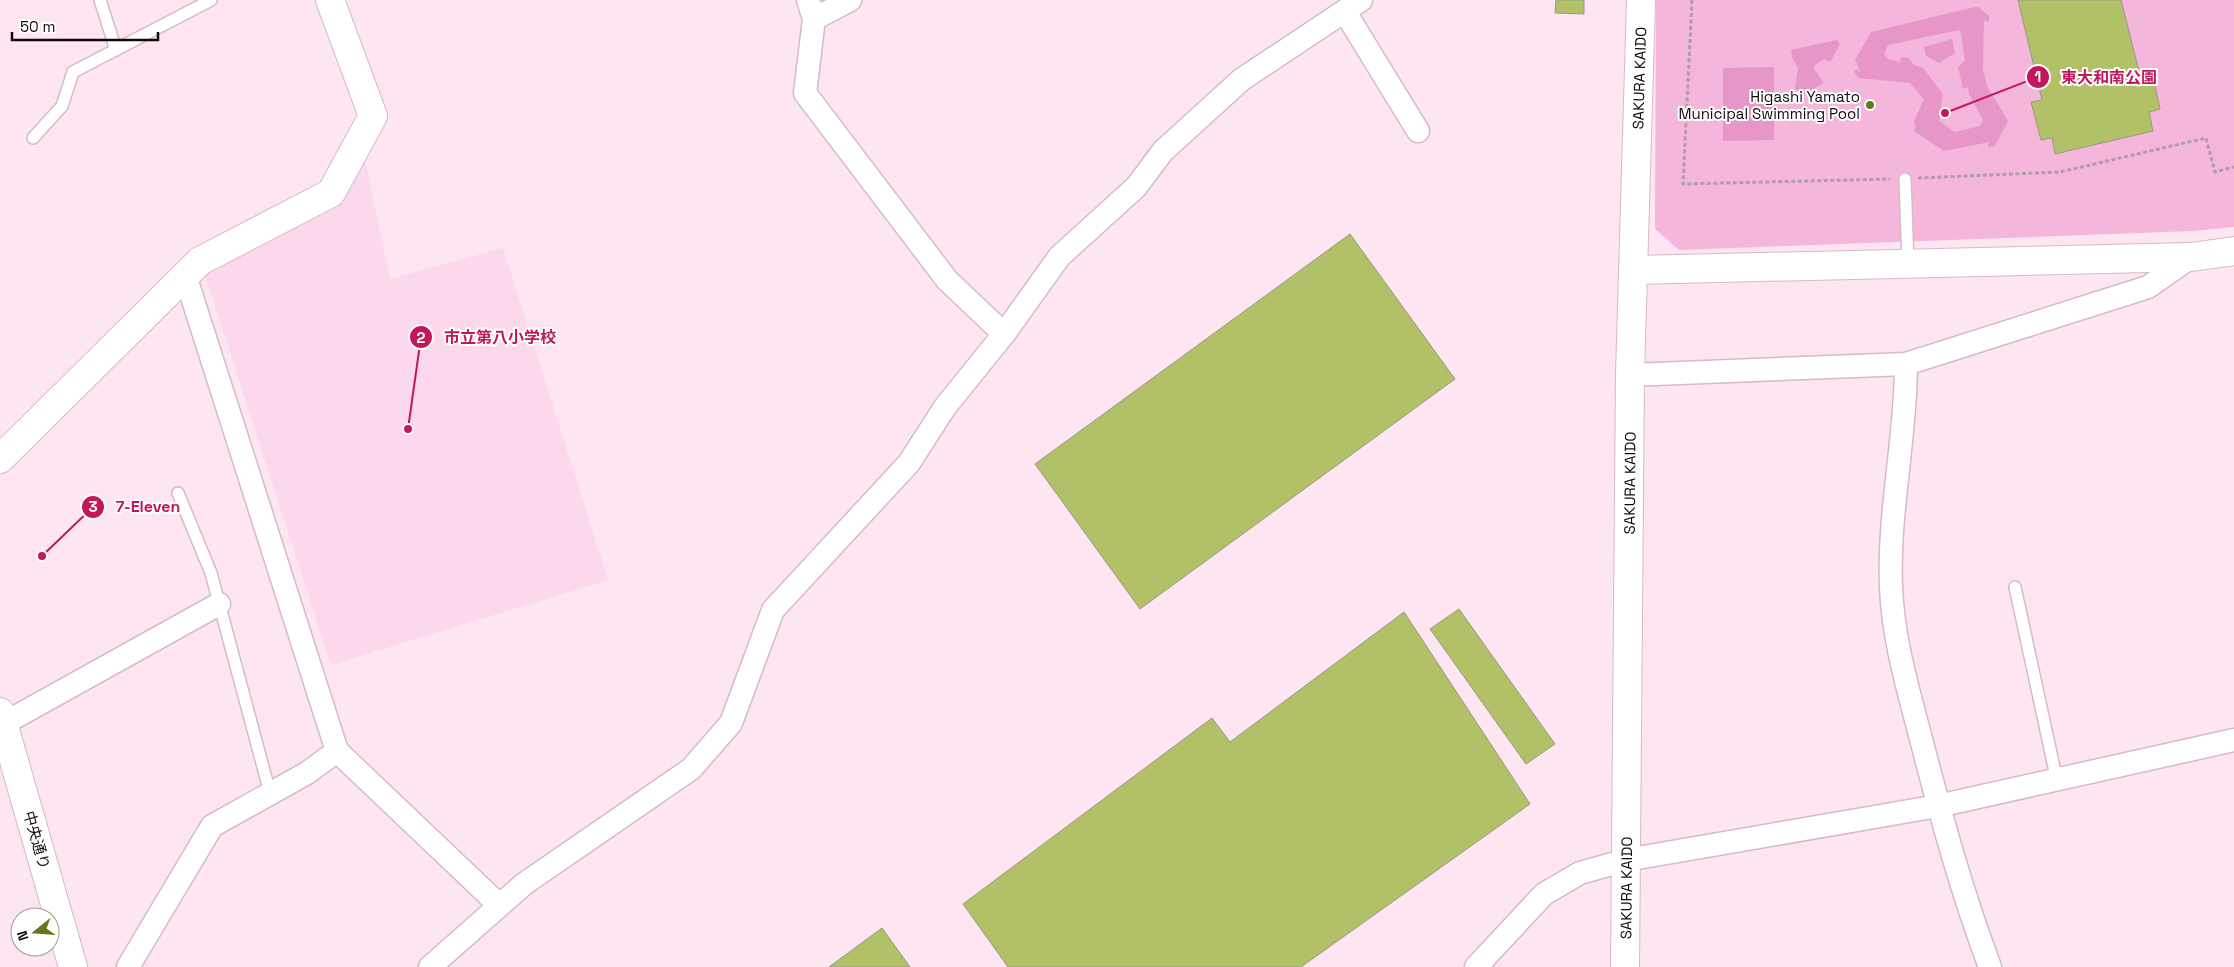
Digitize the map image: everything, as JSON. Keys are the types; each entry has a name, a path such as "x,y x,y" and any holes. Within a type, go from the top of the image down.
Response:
{"street":[{"path":"0,460 200,261 331,193 373,116 330,0"},
{"path":"850,0 811,10 805,93 947,280 1004,334"},
{"name":"SAKURA KAIDO","path":"1625,967 1630,376 1640,0"},
{"path":"430,967 524,884 691,769 731,723 773,610 909,463 945,407 1004,334 1058,257 1136,187 1163,151 1241,80 1353,6 1418,131"},
{"path":"1634,270 2191,257 2234,251"},
{"path":"1630,376 1906,364 2148,288 2191,257"},
{"path":"185,275 337,751 499,905"},
{"path":"1906,364 1906,390 1892,536 1891,587 1898,649 1938,806 1975,928 1990,967"},
{"path":"2,718 219,604"},
{"name":"中央通り","path":"2,718 73,967"},
{"path":"1476,967 1544,894 1580,873 1626,860 1938,806 2234,740"},
{"path":"128,967 212,826 308,772 337,751"}],"lane":[{"path":"100,0 116,50"},
{"path":"33,138 62,106 73,72 211,0"},
{"path":"1905,179 1908,265"},
{"path":"178,493 211,573 270,792"},
{"path":"2015,586 2057,780"}],"path":[{"path":"1692,0 1683,184 1905,179 2060,172 2206,138 2215,172 2234,167"}],"shaded area":[{"path":"1656,0 2234,0 2234,227 2193,231 1679,250 1655,229"},
{"path":"1975,7 1978,7 1989,16 1989,22 1984,20 1983,70 1987,86 2008,121 1995,146 1989,148 1988,144 1990,142 1944,151 1914,131 1916,127 1914,121 1924,99 1910,83 1858,78 1854,71 1857,69 1860,71 1855,60 1871,32","holes":["1959,30 1965,60 1958,67 1963,89 1968,87 1969,94 1983,120 1980,126 1955,132 1939,121 1943,94 1923,68 1914,65 1908,58 1901,57 1900,61 1903,63 1888,59 1884,54 1888,45"]},
{"path":"1952,39 1955,53 1939,63 1926,56 1924,47"},
{"path":"1837,40 1840,44 1830,62 1824,59 1815,65 1814,69 1824,83 1804,94 1795,89 1798,68 1792,57 1791,50"},
{"path":"1774,67 1774,140 1723,141 1723,68"},
{"path":"364,154 390,279 503,248 608,580 331,665 205,275 332,204"}],"building":[{"path":"1556,0 1584,0 1584,14 1555,13"},
{"path":"2018,0 2121,0 2141,79 2153,76 2160,109 2149,112 2153,131 2055,154 2052,138 2041,140 2031,102 2042,100"},
{"path":"1350,234 1455,379 1140,609 1035,464"},
{"path":"1459,609 1555,744 1526,764 1430,629"},
{"path":"1404,612 1530,804 1301,967 1008,967 963,904 1212,718 1230,742"},
{"path":"882,928 910,967 829,967"}],"place":[{"name":"Higashi Yamato Municipal Swimming Pool","path":"1870,105"},
{"name":"東大和南公園","path":"1945,113"},
{"name":"市立第八小学校","path":"408,429"},
{"name":"7-Eleven","path":"42,556"}]}
